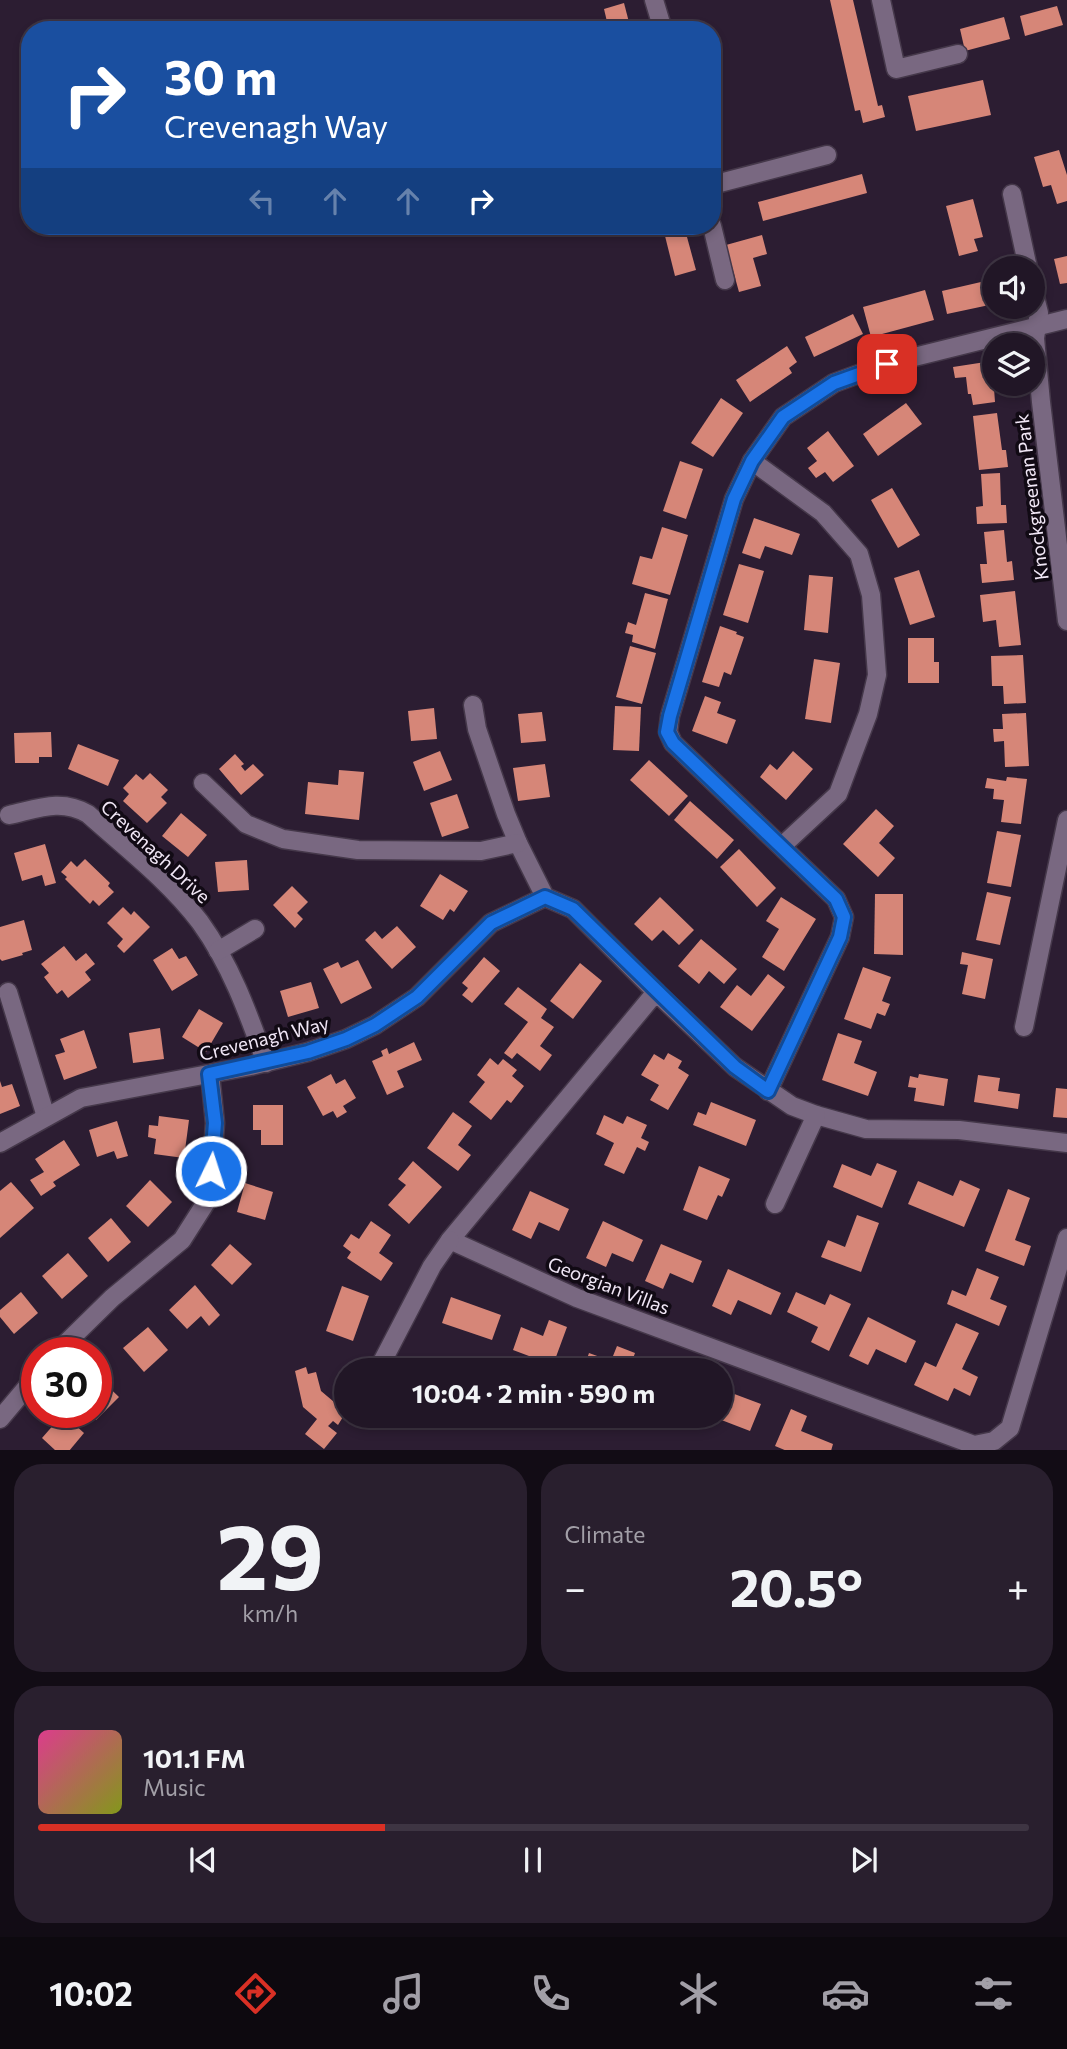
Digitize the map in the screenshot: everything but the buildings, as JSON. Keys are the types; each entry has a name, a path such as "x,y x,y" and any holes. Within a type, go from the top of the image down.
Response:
{"street":[{"path":"654,0 660,21"},
{"path":"885,1 896,69 958,54"},
{"path":"721,183 827,155"},
{"path":"1012,194 1025,256"},
{"path":"714,235 725,279"},
{"name":"Knockgreenan Park","path":"1038,319 1035,338 1041,402 1067,621"},
{"path":"768,1091 840,937 844,917 836,899 673,743 667,732 734,499 752,461 783,417 834,383 887,364 1067,319"},
{"path":"752,461 822,513 859,554 871,596 877,675 869,714 838,794 782,846"},
{"path":"473,705 477,729 517,843 545,897 573,909 735,1067 792,1106 866,1129 959,1130 1067,1143"},
{"path":"203,783 246,824 284,839 358,850 481,851 517,843"},
{"name":"Crevenagh Drive","path":"9,815 54,804 75,806 88,814 168,886 199,921 218,951 245,1002 265,1063"},
{"path":"1024,1027 1067,820"},
{"name":"Crevenagh Way","path":"0,1143 81,1098 265,1063 346,1039 375,1025 417,997 491,923 545,897"},
{"path":"218,951 255,929"},
{"path":"8,992 46,1117"},
{"path":"385,1358 432,1266 450,1240 656,992"},
{"path":"72,1337 112,1298 182,1240 209,1196 215,1123 209,1074"},
{"path":"775,1204 816,1115"},
{"name":"Georgian Villas","path":"450,1240 577,1298 974,1445 994,1441 1010,1428 1067,1237"},
{"path":"0,1419 21,1394"}],"route":[{"path":"211,1171 215,1123 209,1074 308,1052 346,1039 375,1025 417,997 491,923 545,897 573,909 735,1067 768,1091 840,937 844,917 836,899 673,743 667,732 734,499 752,461 783,417 834,383 887,364"}]}
